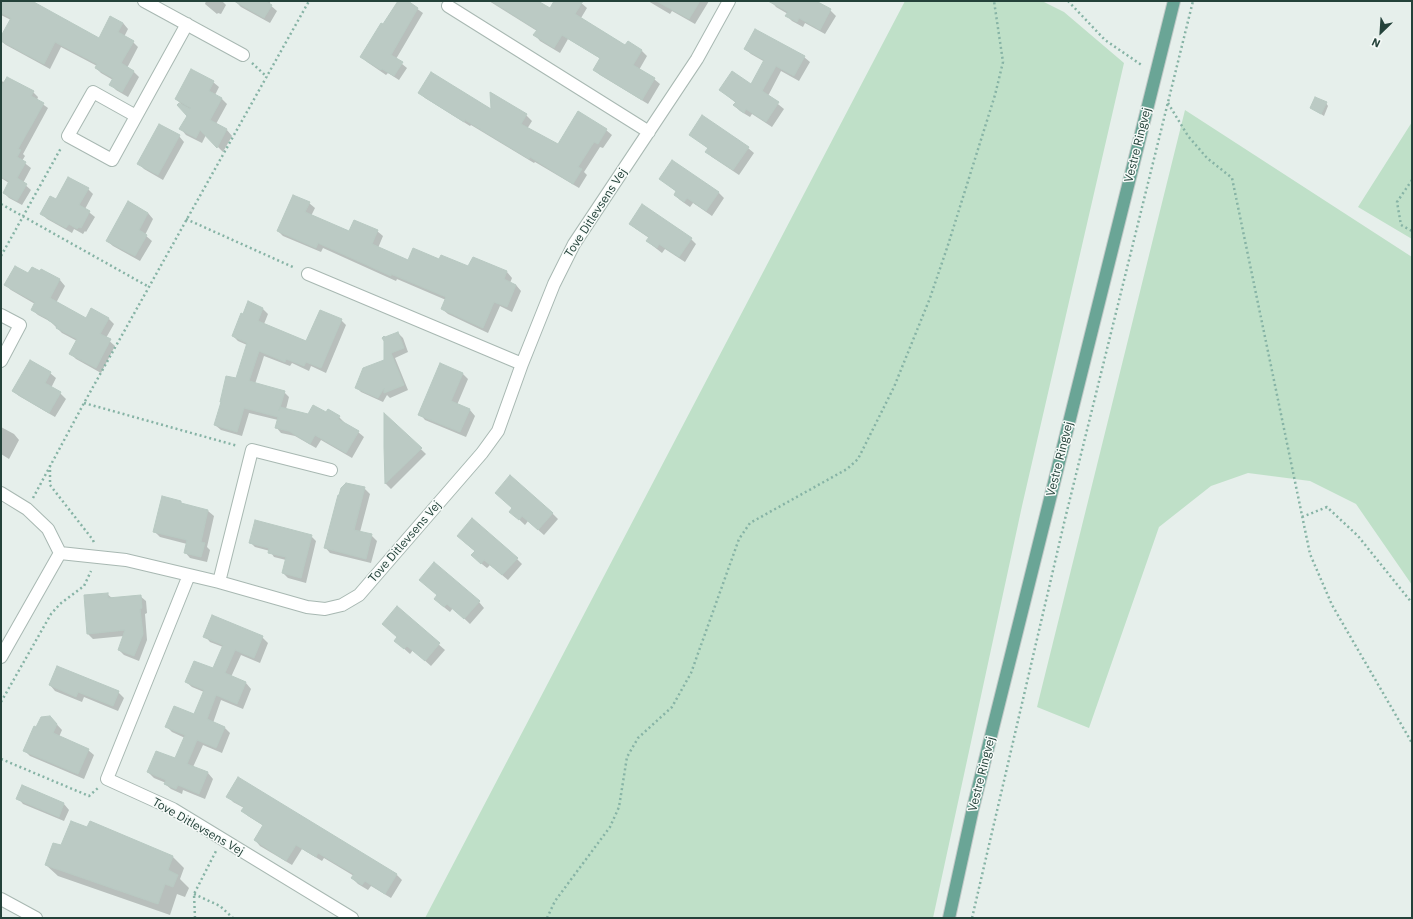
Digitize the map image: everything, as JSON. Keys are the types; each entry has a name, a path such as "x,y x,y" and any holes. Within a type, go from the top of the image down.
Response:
{"main road":[{"name":"Vestre Ringvej","path":"949,918 973,808 1174,1"}],"street":[{"path":"145,1 243,55"},
{"name":"Tove Ditlevsens Vej","path":"60,553 126,560 219,582 307,607 325,609 342,605 359,595 482,453 498,431 522,364 554,284 574,244 697,59 729,1"},
{"path":"448,6 649,132"},
{"path":"136,116 93,92 68,136 112,160 187,24"},
{"path":"308,274 522,364"},
{"path":"1,315 20,325 1,361"},
{"path":"219,582 252,450 331,470"},
{"path":"1,493 27,509 48,529 60,553 1,657"},
{"path":"107,779 189,576"},
{"name":"Tove Ditlevsens Vej","path":"107,779 173,809 352,918"},
{"path":"1,899 36,918"}],"path":[{"path":"27,509 186,219 309,1"},
{"path":"547,918 555,901 610,827 619,807 627,757 638,738 672,706 690,673 739,538 750,524 847,469 858,459 890,395 930,298 948,245 1002,69 1003,62 994,1"},
{"path":"1068,1 1105,40 1156,74"},
{"path":"972,918 1065,519 1193,1"},
{"path":"243,55 267,77"},
{"path":"1168,103 1188,136 1207,158 1232,178 1310,554 1332,605 1412,743"},
{"path":"1,256 68,136"},
{"path":"1412,180 1397,202 1402,225 1412,231"},
{"path":"1,204 149,287"},
{"path":"186,219 308,274"},
{"path":"84,403 252,450"},
{"path":"1302,517 1327,507 1358,536 1412,602"},
{"path":"1,759 89,796 107,779"},
{"path":"195,918 194,894 222,840"},
{"path":"194,894 220,906 233,918"}],"green space":[{"path":"905,1 1042,1 1064,12 1124,63 1022,506 933,918 425,918"},
{"path":"1185,110 1412,257 1412,585 1356,504 1310,481 1248,473 1211,486 1159,527 1089,728 1037,707"},
{"path":"1412,122 1412,239 1358,207"}],"building":[{"path":"1,1 32,1 99,38 110,16 123,23 118,32 134,41 121,63 134,71 122,92 109,85 113,78 95,68 97,64 55,42 44,64 1,41 1,36 11,18 1,13"},
{"path":"234,1 265,1 272,5 264,18"},
{"path":"398,1 408,1 418,8 391,55 403,62 394,76 360,57 381,23 383,24"},
{"path":"491,1 538,1 550,8 554,1 583,1 575,14 625,45 628,41 642,50 633,65 655,78 642,100 593,70 600,58 562,35 554,48 533,35 537,30"},
{"path":"656,1 700,1 689,19"},
{"path":"768,1 816,1 831,9 820,30 799,18 797,22 785,16 788,12"},
{"path":"755,29 805,56 794,76 776,66 762,91 779,102 766,122 746,109 744,113 733,105 736,102 719,90 732,71 751,84 764,60 744,49"},
{"path":"191,69 214,81 209,91 222,98 210,120 227,129 217,148 200,130 196,138 179,129 187,116 177,105 179,103 190,109 191,108 175,99"},
{"path":"431,72 491,109 490,92 527,114 521,124 558,144 578,111 607,129 598,144 594,142 578,167 582,169 573,184 530,157 529,159 465,120 464,122 418,93"},
{"path":"7,77 34,91 31,96 44,103 18,149 21,150 17,157 26,162 17,178 27,184 17,201 3,193 9,181 1,177 1,87"},
{"path":"1315,97 1327,102 1321,114 1310,108"},
{"path":"702,115 749,147 733,170 705,152 708,148 689,135"},
{"path":"159,124 180,135 158,175 137,164"},
{"path":"672,160 719,192 706,211 687,198 684,202 674,195 676,191 659,179"},
{"path":"68,177 89,188 79,205 90,211 81,228 79,227 77,229 69,224 66,228 40,214 50,196 56,199"},
{"path":"293,195 310,202 305,212 349,231 354,220 378,230 372,244 408,260 413,248 439,259 441,255 468,266 473,257 507,271 504,279 516,285 507,307 494,302 483,328 441,309 446,297 391,274 391,276 318,243 316,248 277,231"},
{"path":"128,201 148,213 139,230 147,235 135,256 106,241"},
{"path":"642,204 692,238 679,257 659,244 657,248 646,241 649,237 629,224"},
{"path":"15,266 28,273 32,267 40,271 41,269 60,279 50,298 86,318 91,308 109,318 100,334 111,339 96,368 69,354 77,339 56,328 57,326 48,319 31,310 35,302 4,285"},
{"path":"248,301 263,308 258,321 306,341 320,310 342,319 321,368 306,362 304,366 286,359 285,362 259,351 249,381 285,391 280,407 308,414 313,405 326,412 328,409 340,416 338,419 359,431 346,453 315,435 310,444 289,431 275,428 278,417 244,408 237,432 214,425 221,402 226,376 236,378 247,343 232,336 241,313 243,314"},
{"path":"398,332 404,348 391,353 404,385 384,393 384,388 378,398 355,388 363,368 384,360 384,341 382,338"},
{"path":"30,360 51,372 45,383 61,392 49,413 12,391"},
{"path":"440,363 463,373 451,401 470,409 460,432 418,415"},
{"path":"384,413 422,448 385,484 384,447"},
{"path":"510,475 553,513 538,530 522,516 519,520 509,512 512,508 495,493"},
{"path":"346,483 365,487 354,530 372,534 366,559 324,548 338,495 341,488"},
{"path":"162,496 208,510 201,542 205,543 201,557 184,553 187,540 153,532"},
{"path":"472,518 518,558 502,575 484,560 481,564 471,555 475,551 457,536"},
{"path":"255,520 312,535 301,578 282,573 286,557 268,553 269,548 249,543"},
{"path":"434,562 480,601 464,619 447,604 444,607 434,599 437,595 419,580"},
{"path":"108,593 108,598 141,595 142,608 140,609 143,634 134,656 118,650 125,630 87,634 84,595"},
{"path":"397,606 440,643 425,661 407,646 404,649 394,641 397,637 382,624"},
{"path":"212,615 263,636 254,658 235,650 225,673 246,682 237,704 216,695 207,719 225,727 216,748 197,740 187,764 208,772 199,794 178,785 176,789 164,784 166,780 147,772 156,751 175,758 185,735 165,727 174,706 194,714 204,690 185,682 194,661 213,668 223,645 203,637"},
{"path":"57,666 119,691 113,706 78,692 76,697 49,685"},
{"path":"50,716 57,724 53,733 89,749 78,774 23,751 34,726 36,727 41,717"},
{"path":"238,777 397,874 385,894 365,881 362,885 351,878 354,874 318,853 316,857 296,845 286,861 254,840 263,825 241,811 244,807 226,797"},
{"path":"22,785 64,803 59,817 16,799"},
{"path":"71,821 87,827 90,821 173,856 168,870 178,875 173,887 165,884 158,904 45,865 53,843 61,845"}]}
